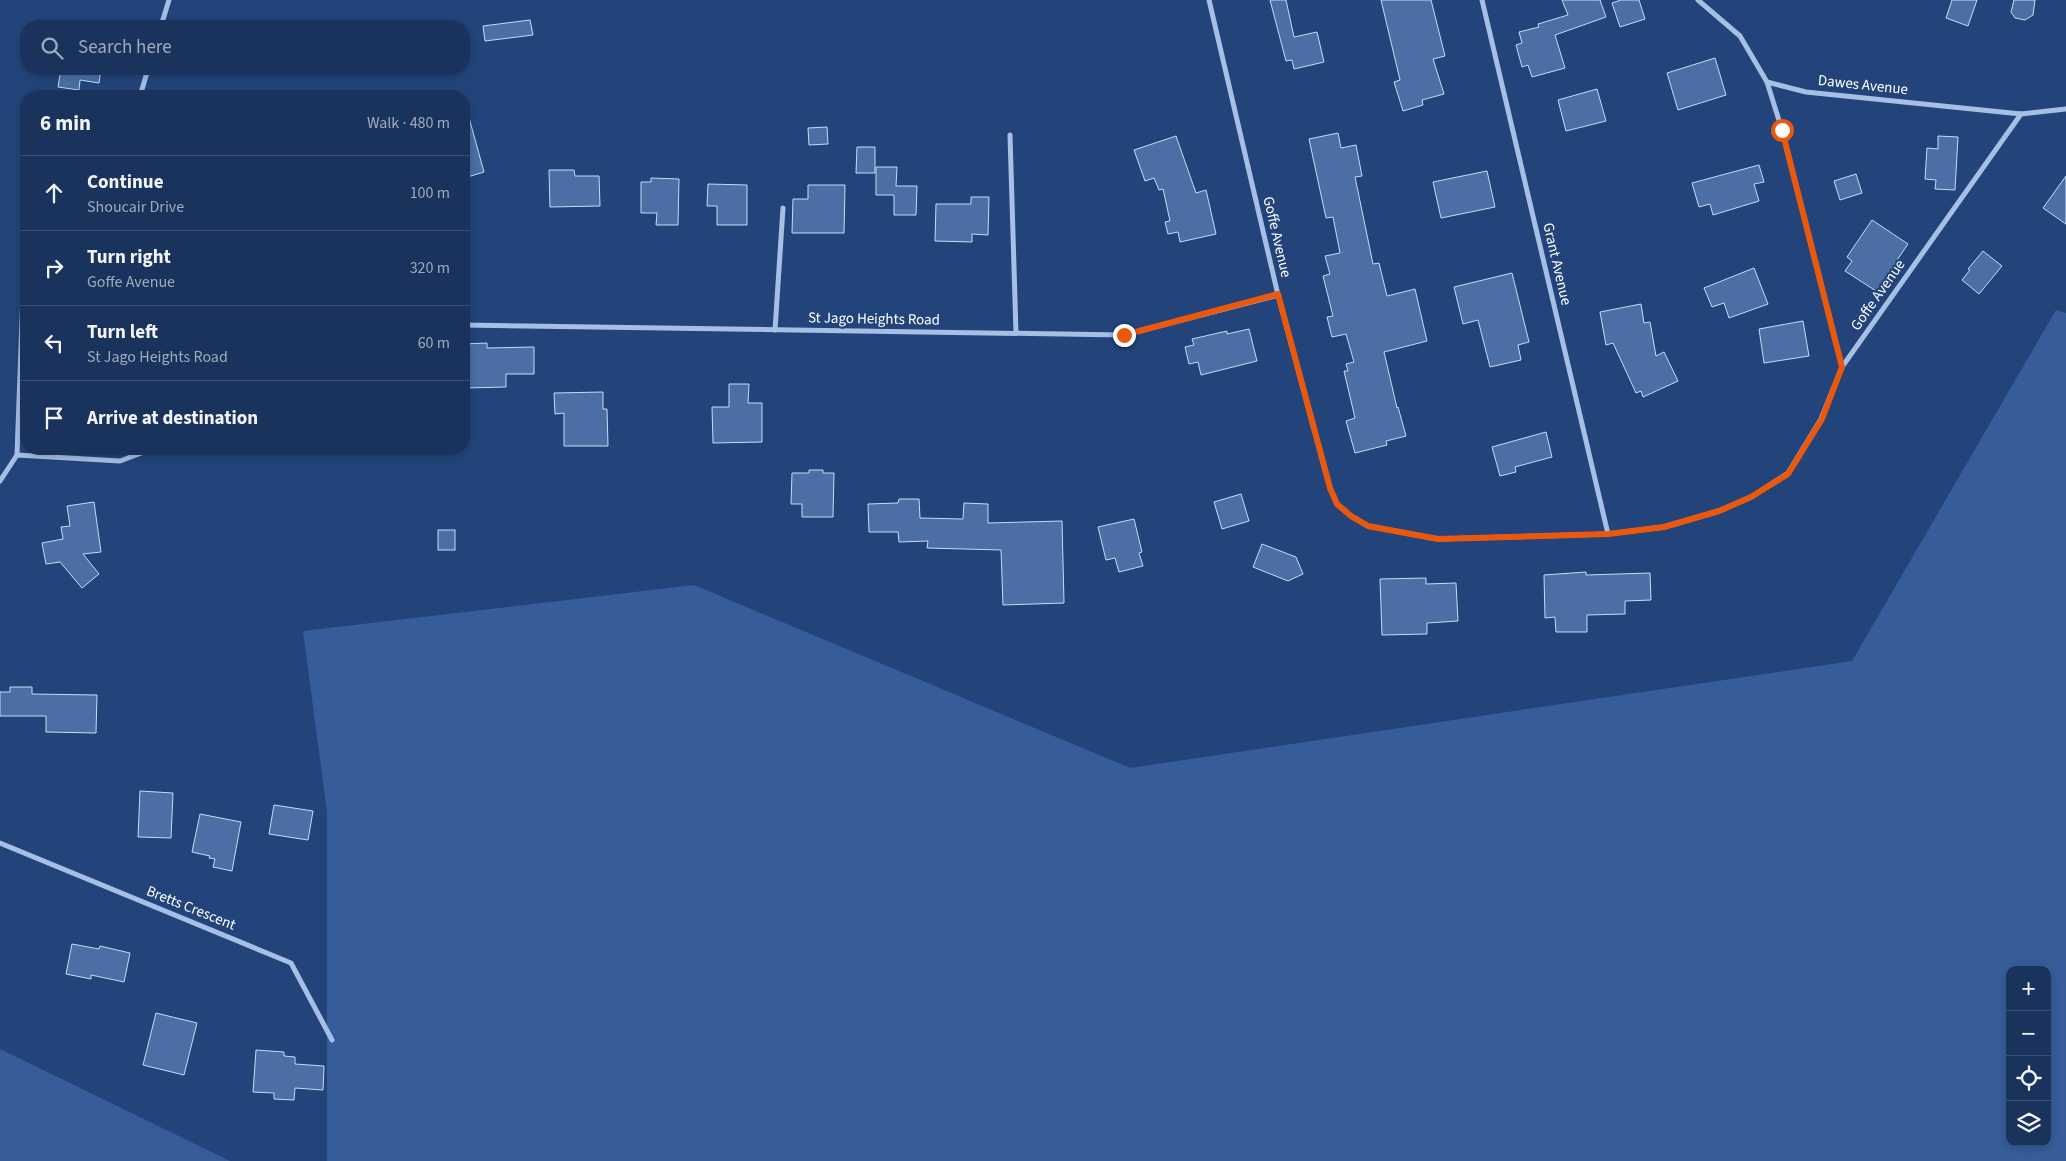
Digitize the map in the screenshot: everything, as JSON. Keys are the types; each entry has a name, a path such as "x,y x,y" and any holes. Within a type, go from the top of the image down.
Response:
{"street":[{"path":"163,20 169,0"},
{"name":"Goffe Avenue","path":"1209,0 1278,294 1330,488 1337,504 1351,516 1368,526 1438,539 1608,534 1664,527 1719,511 1751,497 1788,474 1822,419 1842,367 2021,114"},
{"name":"Grant Avenue","path":"1482,0 1608,534"},
{"path":"1698,0 1740,36 1768,82 1842,367"},
{"path":"141,90 146,75"},
{"name":"Dawes Avenue","path":"1768,82 1806,92 2021,114 2066,109"},
{"path":"1010,134 1016,333"},
{"path":"775,330 783,208"},
{"name":"St Jago Heights Road","path":"470,325 1124,335 1278,294"},
{"path":"0,481 17,455 20,374"},
{"path":"17,455 120,461 136,455"},
{"name":"Bretts Crescent","path":"0,843 292,963 332,1040"}],"shaded area":[{"path":"2056,310 2066,313 2066,1161 327,1161 327,812 303,631 694,585 1130,768 1852,661"},
{"path":"0,1049 230,1161 0,1161"}],"building":[{"path":"1270,0 1286,0 1294,37 1317,32 1324,62 1294,69 1292,60 1286,61"},
{"path":"1381,0 1431,0 1445,56 1433,59 1444,94 1422,100 1423,105 1403,111 1394,82 1400,80"},
{"path":"1562,0 1600,0 1606,17 1555,35 1565,68 1532,77 1528,65 1522,67 1516,45 1522,43 1519,32 1539,27 1538,24 1568,15"},
{"path":"1621,0 1639,0 1645,19 1620,27 1612,3"},
{"path":"1952,0 1977,0 1968,26 1946,18"},
{"path":"2014,0 2035,0 2033,15 2025,20 2015,18 2011,12"},
{"path":"530,20 533,35 485,41 483,26"},
{"path":"1715,58 1726,95 1678,110 1667,73"},
{"path":"60,75 100,75 99,83 80,80 79,90 58,87"},
{"path":"1597,89 1606,121 1566,131 1558,100"},
{"path":"470,121 484,172 470,176"},
{"path":"827,127 828,144 809,145 808,128"},
{"path":"1338,133 1341,148 1356,145 1362,176 1355,177 1373,264 1379,263 1387,296 1415,289 1427,341 1384,352 1397,408 1406,436 1386,441 1387,445 1355,453 1346,421 1355,418 1344,371 1348,371 1346,364 1354,362 1346,334 1332,337 1327,317 1333,316 1323,276 1330,274 1325,256 1340,253 1333,217 1326,218 1309,139"},
{"path":"1176,136 1196,193 1206,190 1216,234 1180,242 1178,232 1168,234 1165,222 1170,221 1163,189 1159,190 1154,178 1145,181 1134,150"},
{"path":"1938,136 1958,137 1955,190 1935,189 1936,180 1925,179 1927,148 1938,149"},
{"path":"857,147 875,147 875,173 856,173"},
{"path":"1759,165 1764,182 1754,184 1759,201 1713,215 1710,204 1699,207 1692,183"},
{"path":"876,167 897,167 896,186 917,186 916,215 894,215 894,195 876,195"},
{"path":"549,170 574,170 575,176 599,176 600,206 550,207"},
{"path":"1487,171 1495,207 1441,218 1433,182"},
{"path":"1856,174 1862,193 1840,200 1834,181"},
{"path":"2066,176 2066,224 2043,208"},
{"path":"651,178 679,179 678,225 656,225 657,213 641,213 641,182 651,182"},
{"path":"708,184 747,185 747,225 717,225 717,206 707,206"},
{"path":"808,185 845,185 844,233 792,233 793,199 808,199"},
{"path":"971,197 989,197 988,235 972,234 972,242 935,241 936,204 971,204"},
{"path":"1872,220 1908,244 1876,291 1845,271 1852,261 1847,257"},
{"path":"1983,251 2002,266 1979,294 1962,280 1970,270 1968,269"},
{"path":"1754,268 1768,304 1729,318 1724,303 1712,307 1704,288"},
{"path":"1512,273 1529,342 1518,345 1521,360 1490,367 1478,320 1463,324 1454,287"},
{"path":"1641,304 1644,323 1650,322 1656,356 1664,352 1678,381 1643,397 1641,391 1636,393 1613,343 1606,345 1600,312"},
{"path":"1803,321 1809,356 1764,363 1759,329"},
{"path":"1249,329 1257,361 1201,375 1198,362 1189,364 1185,347 1194,345 1192,339 1227,331 1227,334"},
{"path":"487,343 487,348 534,347 534,374 506,374 506,387 470,388 470,344"},
{"path":"729,384 749,384 748,403 762,403 762,442 713,443 712,407 729,407"},
{"path":"603,392 603,409 607,409 608,446 564,446 564,413 555,414 554,393"},
{"path":"1546,432 1552,457 1515,467 1516,472 1500,476 1492,447"},
{"path":"809,470 823,470 823,473 834,473 833,517 802,517 802,504 791,504 792,473 809,473"},
{"path":"1241,494 1249,521 1222,529 1214,502"},
{"path":"899,499 919,499 920,518 963,519 964,503 988,504 988,523 1062,521 1064,603 1003,605 1001,550 927,548 928,541 899,542 898,532 869,532 868,504 898,503"},
{"path":"94,502 101,552 83,554 99,574 82,588 60,562 46,564 42,543 63,539 61,527 70,526 67,506"},
{"path":"1134,519 1142,552 1139,553 1143,566 1119,572 1115,558 1106,560 1098,527"},
{"path":"438,530 455,530 455,550 438,550"},
{"path":"1262,544 1296,557 1303,574 1288,581 1253,567"},
{"path":"1586,572 1586,575 1650,573 1651,600 1625,601 1625,614 1587,615 1587,632 1556,632 1555,617 1545,618 1544,575"},
{"path":"1426,578 1426,584 1456,583 1458,621 1427,623 1427,634 1382,635 1380,579"},
{"path":"10,687 32,687 32,694 97,695 96,733 46,732 46,716 0,716 0,692 10,692"},
{"path":"140,791 173,793 171,838 138,837"},
{"path":"274,805 313,811 308,840 269,834"},
{"path":"200,814 241,822 232,871 213,867 215,859 192,852"},
{"path":"72,944 99,949 100,946 130,953 124,982 91,975 91,979 66,974"},
{"path":"156,1013 197,1023 184,1075 143,1065"},
{"path":"256,1050 284,1052 284,1056 295,1057 295,1064 324,1066 323,1090 295,1088 294,1100 274,1099 274,1093 253,1092"}],"route":[{"path":"1124,335 1278,294 1330,488 1337,504 1351,516 1368,526 1438,539 1608,534 1664,527 1719,511 1751,497 1788,474 1822,419 1842,367 1782,130"}]}
